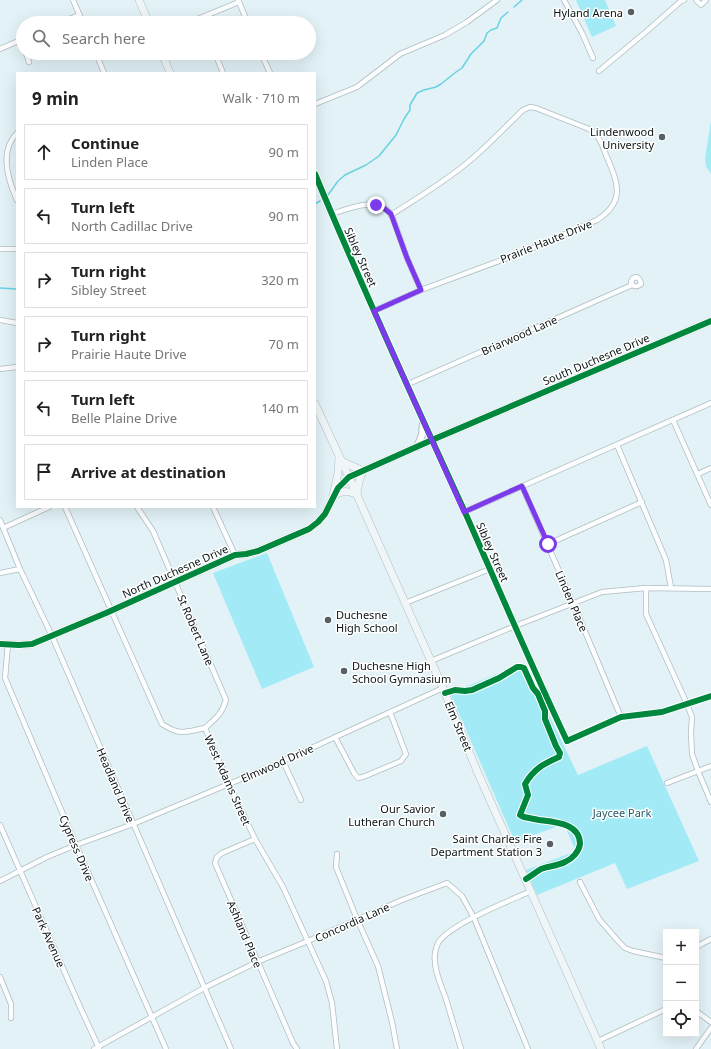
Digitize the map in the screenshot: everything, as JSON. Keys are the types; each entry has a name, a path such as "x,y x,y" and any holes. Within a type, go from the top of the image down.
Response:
{"main road":[{"path":"139,0 146,16"},
{"path":"165,60 170,72"},
{"name":"Elm Street","path":"316,406 357,494 601,1049"},
{"path":"341,459 362,471 357,494 344,491 333,496 341,459"}],"street":[{"path":"73,0 79,15"},
{"path":"316,104 357,87 400,54 445,35 467,22 497,0"},
{"path":"564,0 593,58"},
{"path":"599,71 648,31 680,1 684,0"},
{"path":"696,0 701,5 706,0"},
{"path":"204,16 238,1 245,16"},
{"path":"0,49 16,42"},
{"path":"99,60 104,72"},
{"path":"217,60 223,72"},
{"path":"264,60 270,72"},
{"name":"Prairie Haute Drive","path":"374,311 421,290 526,251 603,217 612,208 617,195 617,184 600,140 594,132 590,129 530,107 523,110 468,162 443,182 391,214"},
{"path":"16,134 10,137 3,154 4,171 16,198"},
{"name":"Sibley Street","path":"316,176 406,385 567,741 621,717"},
{"path":"332,214 352,207 368,204 380,207 391,214 407,258 421,290"},
{"path":"0,249 16,249"},
{"name":"Briarwood Lane","path":"406,385 632,284"},
{"path":"0,320 16,323"},
{"name":"South Duchesne Drive","path":"489,416 711,321"},
{"path":"0,369 16,367"},
{"path":"464,512 711,404"},
{"name":"North Duchesne Drive","path":"0,644 32,644 111,611 235,555 246,554 258,550 309,529 325,514 338,488 349,477 489,416"},
{"path":"673,420 711,505"},
{"path":"416,447 422,435 423,422"},
{"path":"617,445 666,560 671,588"},
{"path":"698,474 711,468"},
{"name":"Linden Place","path":"522,486 621,717"},
{"path":"548,544 642,502"},
{"path":"4,528 47,508"},
{"name":"West Adams Street","path":"65,508 162,724 172,730 183,733 206,728 229,784 255,839 283,888 326,981 332,1003 337,1049"},
{"name":"St Robert Lane","path":"138,508 154,531 226,700 223,710 206,728"},
{"path":"213,508 235,555"},
{"name":"Headland Drive","path":"0,520 20,569 52,636 231,1049"},
{"path":"0,573 20,569"},
{"path":"405,604 490,569"},
{"path":"646,588 646,614 692,717 692,754 711,802"},
{"path":"431,661 602,592 646,588 711,589"},
{"name":"Cypress Drive","path":"8,644 5,678 76,845 166,1049"},
{"name":"Elmwood Drive","path":"0,881 47,857 133,824 283,761 443,688"},
{"path":"621,717 662,712 711,696"},
{"path":"335,737 358,778 401,761 406,754 390,712"},
{"path":"283,761 301,800"},
{"path":"667,783 711,766"},
{"name":"Park Avenue","path":"0,825 99,1048"},
{"name":"Ashland Place","path":"255,839 222,854 217,857 214,863 292,1043 297,1049"},
{"path":"337,854 336,867 378,966 397,1049"},
{"path":"580,882 599,919 625,948 663,957"},
{"name":"Concordia Lane","path":"94,1049 99,1048 204,988 257,962 402,900 447,883 462,896 474,918 528,1049"},
{"path":"461,1049 436,971 434,960 438,944 452,930 531,891"},
{"path":"699,945 711,939"},
{"path":"0,977 11,1004 11,1018"},
{"path":"598,1041 663,1010"},
{"path":"699,1013 711,1022"},
{"path":"696,1049 711,1028"}],"green space":[{"path":"576,0 605,0 616,26 592,37"},
{"path":"711,120 711,174 706,166 705,159"},
{"path":"267,553 314,667 262,689 213,573"},
{"name":"Jaycee Park","path":"524,663 578,775 647,746 699,861 627,889 615,863 537,895 526,870 576,851 564,824 515,842 450,693"}],"waterway":[{"path":"514,7 522,0"},
{"path":"328,195 338,181 345,175 366,165 379,156 396,135 410,110 410,105 417,93 436,87 462,68 471,54 484,41 487,33 497,28 501,18 508,12"},
{"path":"316,203 320,201"},
{"path":"0,288 16,289"}],"cycle path":[{"path":"316,176 388,343 567,741"},
{"path":"0,644 32,644 106,613 235,555 258,551 309,529 325,514 338,488 349,477 711,321"},
{"path":"445,693 455,690 472,690 499,678 517,667 521,667 524,668 533,688 538,694 545,711 545,719 560,753 559,757 535,771 528,779 525,784 528,795 520,815 565,825 576,832 579,837 580,844 577,852 570,859 565,862 541,869 526,879"},
{"path":"567,741 621,717 662,712 711,696"}],"place":[{"name":"Hyland Arena","path":"631,12"},
{"name":"Lindenwood University","path":"662,137"},
{"name":"Duchesne High School","path":"328,620"},
{"name":"Duchesne High School Gymnasium","path":"344,671"},
{"name":"Our Savior Lutheran Church","path":"443,814"},
{"name":"Saint Charles Fire Department Station 3","path":"550,844"}],"route":[{"path":"376,205 385,209 391,214 407,258 421,290 374,311 464,512 522,486 548,544"}]}
